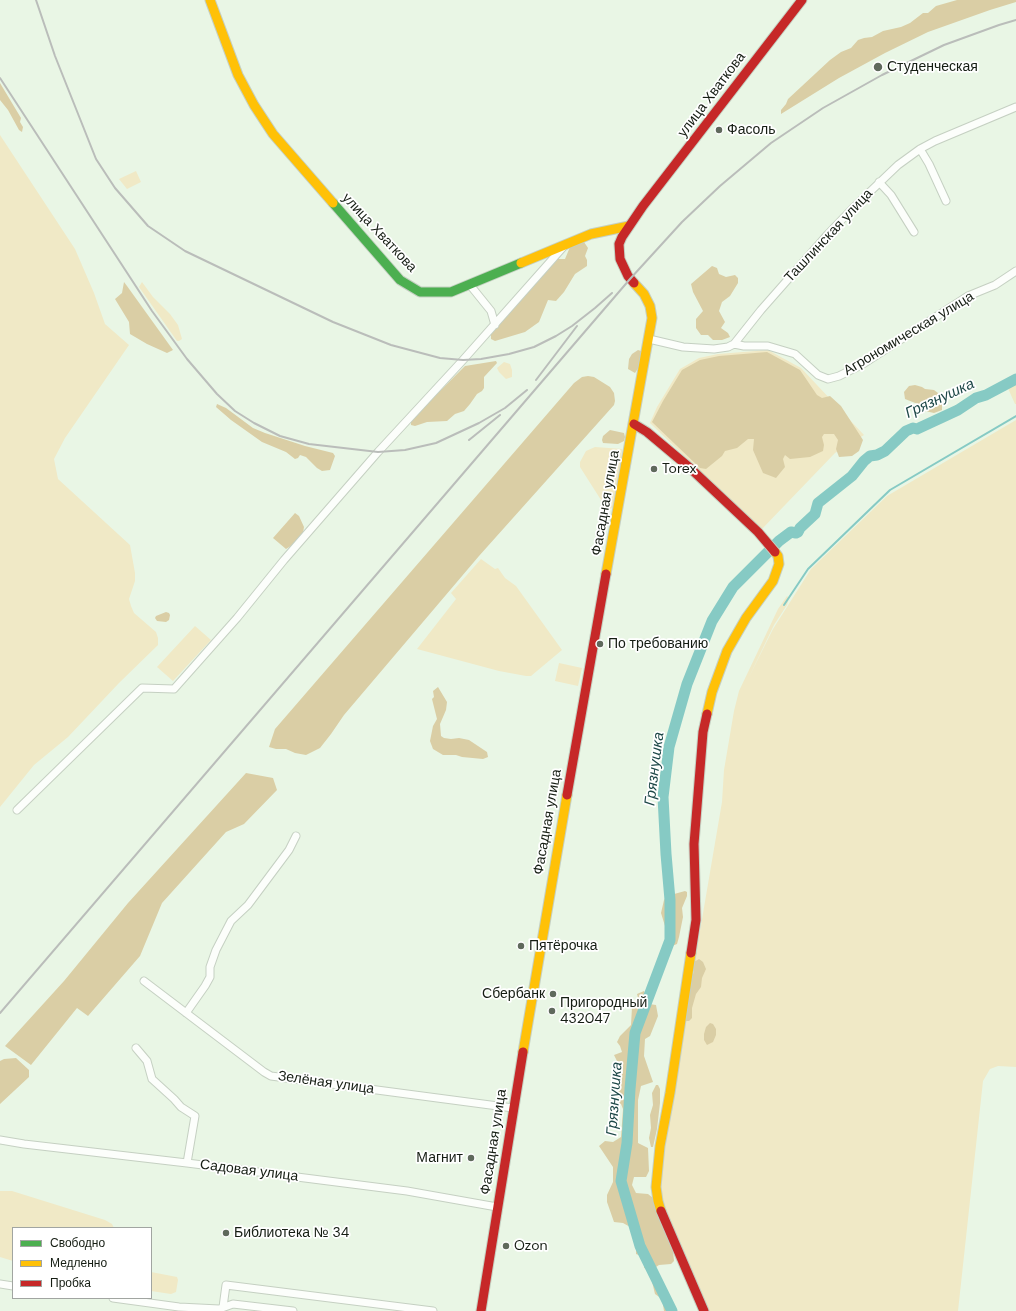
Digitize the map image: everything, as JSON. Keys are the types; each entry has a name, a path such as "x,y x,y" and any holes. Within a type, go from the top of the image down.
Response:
{"street":[{"name":"улица Хваткова","path":"210,0 238,75 254,105 273,134 400,280 420,292 437,294 451,292 470,285 591,234 629,226 802,0"},
{"name":"Ташлинская улица","path":"734,344 761,310 824,239 879,182 898,165 920,149 961,129 1016,107"},
{"path":"920,149 929,164 946,202"},
{"path":"879,182 891,195 914,232"},
{"name":"Фасадная улица","path":"481,1311 513,1108 566,800 652,318 650,306 644,294 628,276 620,260 620,244 622,237 629,226"},
{"path":"17,810 142,688 174,689 237,618 284,560 378,452 567,243"},
{"name":"Агрономическая улица","path":"734,344 744,346 768,346 795,354 818,374 828,379 839,376 863,364 968,296 995,285 1016,271"},
{"path":"470,285 491,311 494,325"},
{"path":"649,339 684,347 714,349 728,347 734,344"},
{"path":"634,424 647,432 690,468 758,532 778,556 779,564 773,581 746,618 727,651 712,692 703,732 694,844 696,920 670,1093 660,1146 656,1187 658,1202 664,1222 704,1311"},
{"path":"186,1013 210,977 210,967 216,950 231,921 248,905 289,850 296,836"},
{"name":"Зелёная улица","path":"144,981 271,1076 513,1108"},
{"path":"136,1048 147,1061 152,1079 181,1107 195,1116 187,1163"},
{"name":"Садовая улица","path":"0,1140 406,1191 497,1207"},
{"path":"0,1284 12,1286"},
{"path":"223,1308 226,1285 433,1311"},
{"path":"119,1299 179,1309 219,1309 233,1304 293,1311"}],"shaded area":[{"path":"957,0 1016,0 1016,2 928,32 839,78 781,114 781,110 788,99 830,60 841,52 851,48 858,40 872,37 883,31 901,27 910,23 923,13 928,13 936,6"},
{"path":"0,83 21,118 20,122 23,127 22,132 19,130 8,110 0,100"},
{"path":"0,135 75,249 94,293 105,324 129,345 65,438 54,459 58,479 130,545 135,581 129,599 134,613 156,632 158,645 119,683 68,737 34,765 0,807"},
{"path":"136,171 141,182 127,189 119,179"},
{"path":"584,242 588,248 585,256 587,266 575,274 564,292 556,301 548,300 539,322 525,332 495,341 491,339 491,331 557,259 565,259 570,247"},
{"path":"712,266 717,268 719,274 726,277 735,275 738,278 738,283 730,296 722,302 719,311 725,322 721,328 728,333 730,337 722,340 713,340 708,335 701,335 696,328 696,319 703,311 693,292 691,284"},
{"path":"124,282 173,350 167,353 130,334 129,322 115,299 122,293"},
{"path":"142,282 178,325 182,339 179,341 177,341 139,287"},
{"path":"638,350 641,351 639,367 635,373 628,369 629,359 632,354"},
{"path":"768,350 801,368 864,435 835,453 761,530 650,423 657,407 680,369 699,358 718,354"},
{"path":"767,352 800,370 817,395 822,398 830,396 841,406 863,440 859,451 852,456 839,457 836,449 838,440 834,434 824,434 822,437 824,445 823,451 810,457 790,459 785,455 783,459 785,467 776,478 763,473 753,450 754,439 748,439 737,448 725,451 722,456 706,469 700,468 652,422 682,370 700,360 719,356"},
{"path":"496,361 497,363 484,377 484,388 477,394 464,411 455,414 447,421 427,422 415,426 411,425 413,418 465,366"},
{"path":"504,362 510,364 512,370 512,377 506,379 497,368"},
{"path":"582,377 594,377 610,387 614,393 614,405 479,556 344,715 320,748 306,755 295,753 286,749 269,747 275,729 574,383"},
{"path":"1016,381 1016,404 1015,404 1007,386"},
{"path":"915,385 925,389 934,390 938,393 942,400 942,410 934,413 925,411 923,406 905,399 904,392 909,386"},
{"path":"217,404 226,408 253,428 305,446 333,453 335,456 330,470 322,471 306,457 300,455 295,459 286,452 262,442 231,420 216,407"},
{"path":"1016,420 1016,1067 998,1066 990,1069 983,1081 958,1311 709,1311 662,1205 660,1195 665,1136 722,802 724,770 739,691 778,609 787,596 789,598 787,605 774,625 749,677 773,629 811,569 887,496"},
{"path":"610,430 624,433 624,441 618,444 603,443 603,436"},
{"path":"595,447 622,449 621,465 613,507 608,511 580,467 580,462 586,451"},
{"path":"295,513 299,516 304,527 303,533 294,544 286,549 273,538"},
{"path":"481,559 495,569 498,568 505,578 516,586 562,650 531,676 499,671 417,649 456,599 451,593"},
{"path":"166,612 170,615 169,620 166,622 157,621 155,618 156,616"},
{"path":"195,626 211,640 173,681 157,667"},
{"path":"559,663 582,668 578,686 555,681"},
{"path":"438,687 447,702 446,710 440,724 441,736 451,739 459,738 469,740 487,752 488,757 483,759 456,755 443,755 433,749 430,741 433,726 437,719 432,699 434,697 433,691"},
{"path":"246,773 273,778 277,790 244,824 226,832 162,903 140,956 88,1016 77,1008 31,1065 5,1046 64,981 128,903"},
{"path":"685,891 687,892 687,896 682,908 683,917 679,937 677,944 672,946 661,913 664,900 667,896"},
{"path":"699,959 703,962 706,969 702,978 701,987 696,994 692,1008 692,1018 689,1021 686,1021 691,978 694,972 693,966 694,962"},
{"path":"644,991 649,1004 656,1005 658,1016 650,1036 645,1039 644,1056 653,1082 641,1086 638,1100 638,1143 648,1148 649,1171 646,1177 634,1177 632,1185 636,1193 648,1194 653,1198 673,1251 674,1261 671,1264 659,1265 656,1267 663,1288 668,1294 676,1311 664,1311 662,1299 655,1294 649,1269 644,1268 645,1262 641,1256 636,1254 636,1250 640,1246 632,1228 623,1223 614,1222 607,1202 607,1195 613,1182 613,1167 599,1146 605,1141 613,1142 621,1137 623,1109 621,1104 610,1102 610,1097 618,1088 615,1081 623,1073 623,1065 617,1061 614,1055 622,1052 617,1042 620,1036 631,1025 632,1007 639,1002 637,994"},
{"path":"710,1023 713,1024 716,1029 716,1035 713,1042 707,1045 704,1040 704,1034 706,1027"},
{"path":"16,1058 29,1070 29,1077 0,1104 0,1061 4,1059"},
{"path":"656,1085 658,1085 660,1089 660,1103 657,1129 653,1147 651,1147 649,1138 651,1128 650,1115 653,1105 652,1093"},
{"path":"0,1191 12,1191 105,1220 112,1224 114,1227 12,1227 12,1261 0,1257"},
{"path":"152,1272 177,1277 176,1292 171,1294 152,1291"}],"waterway":[{"name":"Грязнушка","path":"672,1311 640,1246 621,1181 627,1143 635,1033 670,940 670,900 663,797 669,747 687,684 712,621 733,587 779,541 791,532 798,532 800,528 815,514 818,503 852,476 870,456 877,455 885,451 906,431 913,428 917,429 958,410 976,398 986,395 1016,379"},
{"path":"784,605 808,569 890,490 1016,416"}],"railway":[{"path":"36,0 55,56 96,159 115,188 148,226 185,251 333,322 391,345 440,358 463,360 481,359 509,354 534,347 572,326 612,293"},
{"path":"0,1013 630,279 682,222 720,186 771,143 823,108 882,75 944,45 1016,20"},
{"path":"0,78 152,311 187,359 217,394 235,411 254,423 280,436 309,444 378,452 405,450 436,443 479,423 505,408 527,390"},
{"path":"536,380 577,326"},
{"path":"469,440 500,415"}],"traffic: fast":[{"path":"333,203 400,280 420,292 451,292 521,263"}],"traffic: slow":[{"path":"210,0 238,75 254,105 273,134 333,203"},
{"path":"521,263 591,234 629,226"},
{"path":"606,574 652,318 650,306 644,294 634,283"},
{"path":"707,714 712,692 727,651 746,618 773,581 779,564 778,556 775,552"},
{"path":"523,1052 567,795"},
{"path":"661,1211 656,1187 660,1146 670,1093 691,953"}],"traffic: jam":[{"path":"634,283 628,276 620,259 619,244 622,237 643,206 802,0"},
{"path":"634,424 647,432 690,468 758,532 775,552"},
{"path":"567,795 606,574"},
{"path":"691,953 696,920 694,844 703,732 707,714"},
{"path":"481,1311 523,1052"},
{"path":"661,1211 704,1311"}],"place":[{"name":"Студенческая","path":"878,67"},
{"name":"Фасоль","path":"719,130"},
{"name":"Torex","path":"654,469"},
{"name":"По требованию","path":"600,644"},
{"name":"Пятёрочка","path":"521,946"},
{"name":"Сбербанк","path":"553,994"},
{"name":"Пригородный 432047","path":"552,1011"},
{"name":"Магнит","path":"471,1158"},
{"name":"Библиотека № 34","path":"226,1233"},
{"name":"Ozon","path":"506,1246"}]}
